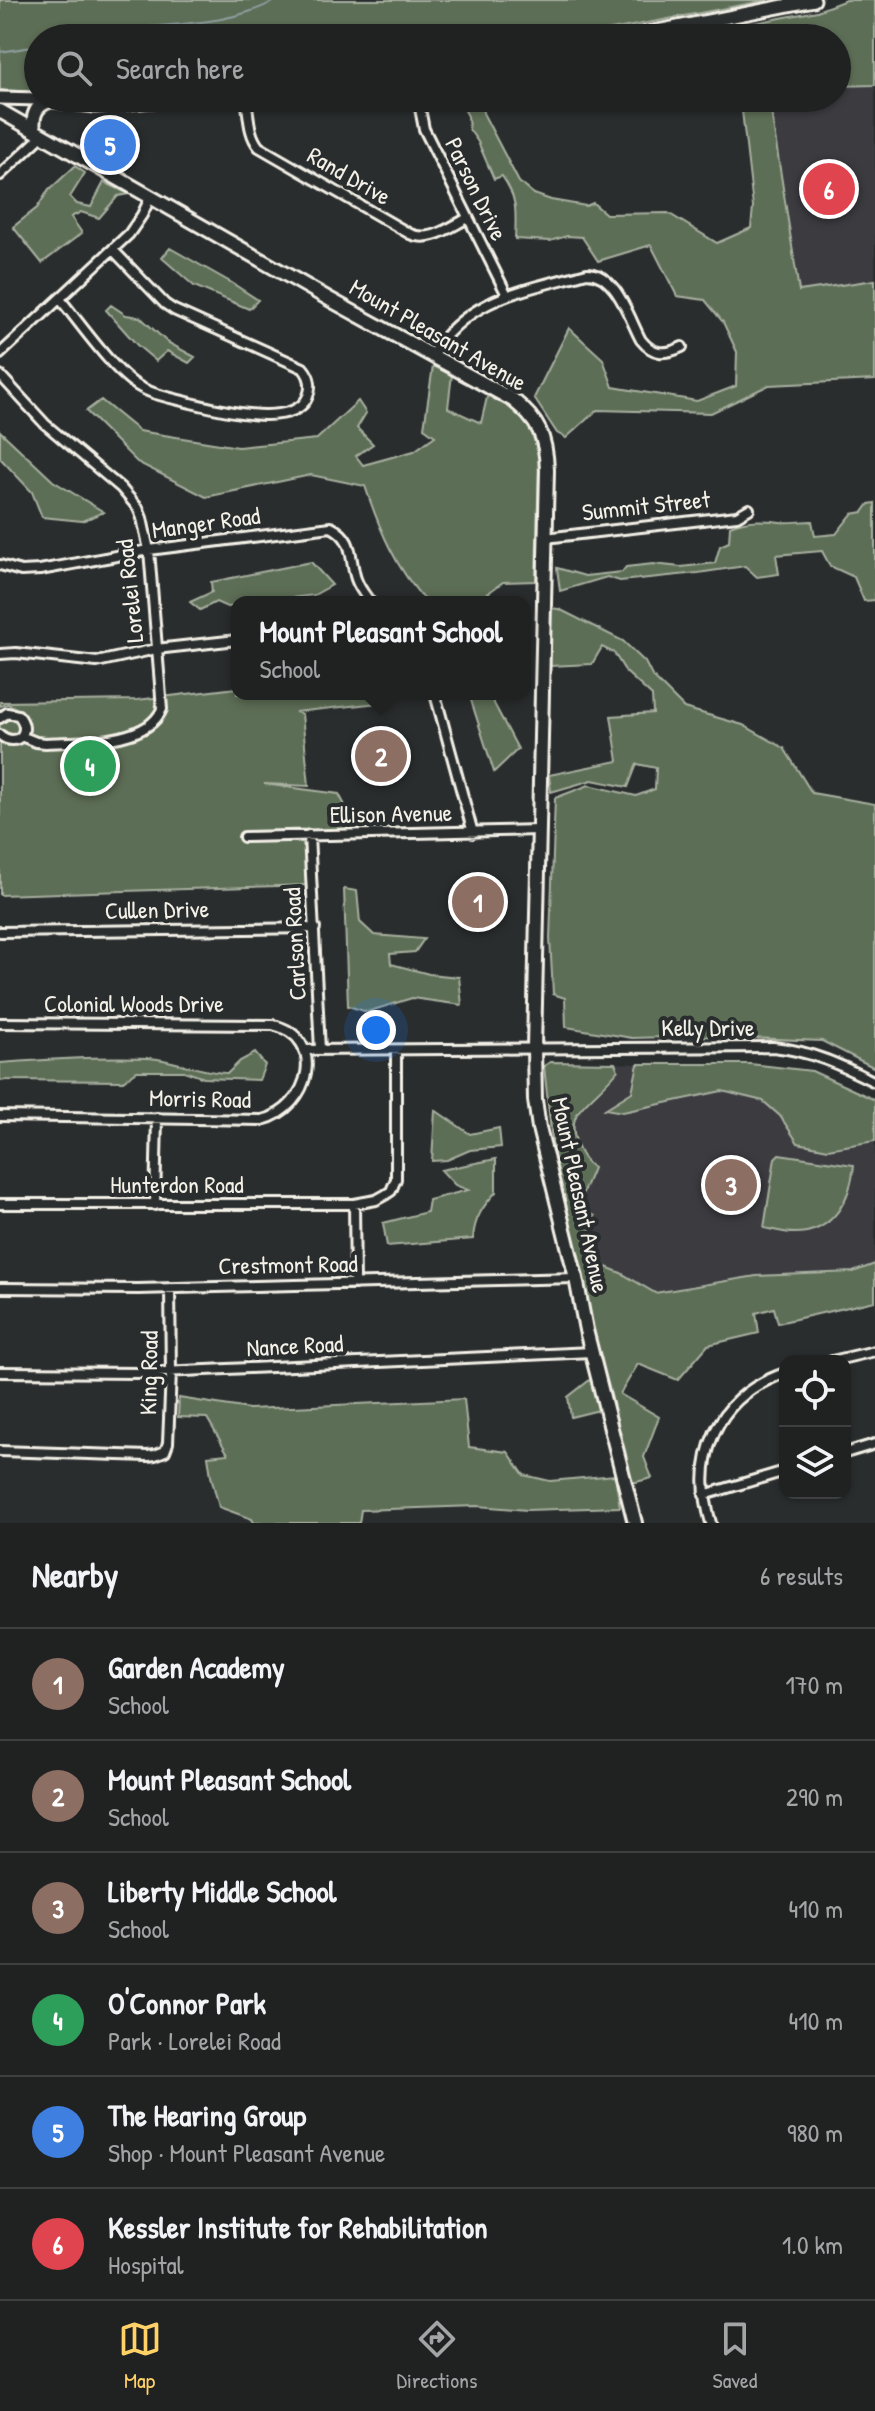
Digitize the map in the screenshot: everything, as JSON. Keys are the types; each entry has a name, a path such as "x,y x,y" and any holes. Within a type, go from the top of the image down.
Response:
{"main road":[{"path":"693,24 814,0"},
{"path":"0,98 24,99"},
{"name":"Mount Pleasant Avenue","path":"0,111 513,400 536,423 546,453 535,1100 539,1128 635,1523"},
{"path":"36,112 33,118 38,132"}],"street":[{"name":"Rand Drive","path":"248,112 254,141 259,147 418,238 433,235 468,218"},
{"name":"Parson Drive","path":"421,112 424,129 507,295"},
{"path":"0,175 38,132"},
{"path":"0,354 113,250 136,224 151,196"},
{"path":"60,299 123,374 147,391 242,414 283,413 297,408 307,398 309,378 305,370 174,310 113,250"},
{"path":"431,356 448,332 465,316 507,295 587,273 595,273 609,281 647,348 669,353 682,347"},
{"name":"Lorelei Road","path":"0,375 45,424 130,498 142,518 149,550 162,709 152,724 115,738 46,743 21,736 9,740 0,735"},
{"name":"Summit Street","path":"545,538 737,516 749,509"},
{"name":"Manger Road","path":"0,565 21,571 40,570 149,550 331,527 339,531 350,545 356,580 366,596"},
{"path":"0,654 97,662 156,649 231,641"},
{"path":"437,700 473,833"},
{"path":"0,718 10,713 18,715 24,724 21,736"},
{"name":"Ellison Avenue","path":"244,837 539,830"},
{"name":"Carlson Road","path":"309,835 320,1050"},
{"name":"Cullen Drive","path":"0,932 315,928"},
{"name":"Colonial Woods Drive","path":"0,1023 269,1024 288,1030 304,1050"},
{"name":"Kelly Drive","path":"304,1050 773,1047 820,1056 875,1082"},
{"name":"Morris Road","path":"0,1116 257,1120 277,1114 294,1101 306,1071 304,1050"},
{"name":"Hunterdon Road","path":"0,1204 354,1204 376,1200 391,1191 396,1179 396,1050"},
{"path":"155,1205 157,1118"},
{"path":"354,1204 355,1284"},
{"name":"Crestmont Road","path":"0,1288 170,1288 576,1278"},
{"name":"King Road","path":"0,1451 148,1456 165,1451 171,1372 170,1288"},
{"path":"851,1357 875,1351"},
{"name":"Nance Road","path":"0,1372 171,1372 592,1352"},
{"path":"711,1523 703,1478 706,1457 722,1417 750,1389 779,1376"},
{"path":"851,1451 875,1444"},
{"path":"704,1495 779,1473"}],"shaded area":[{"path":"875,85 875,280 799,292 771,112 851,112 851,86"},
{"path":"615,1063 638,1064 632,1092 606,1109 623,1112 722,1091 763,1101 780,1116 798,1143 828,1149 875,1141 875,1264 853,1272 756,1276 655,1293 606,1267 587,1248 586,1240 595,1216 583,1210 579,1202 587,1163 577,1146 574,1133 576,1115 611,1080 618,1070"}],"green space":[{"path":"0,0 768,0 642,24 24,24 24,91 0,90"},
{"path":"846,0 875,0 875,85 851,86 851,24 749,24 817,11"},
{"path":"466,112 483,112 519,182 534,194 586,206 593,203 606,214 668,213 717,243 751,228 753,207 742,112 771,112 799,291 875,280 875,380 769,385 711,413 597,410 566,438 557,433 534,398 569,328 603,359 613,387 697,401 736,386 737,352 723,322 705,300 677,296 651,245 598,261 582,237 567,236 550,241 515,239 516,213 511,192 502,176 494,179 469,129"},
{"path":"75,166 85,173 70,197 77,204 91,207 104,182 129,194 118,196 99,218 81,212 71,217 82,233 42,263 13,227 37,208 48,191"},
{"path":"170,248 258,300 249,309 194,286 162,258"},
{"path":"111,305 126,315 140,317 167,342 195,357 189,363 167,351 156,361 106,310"},
{"path":"433,366 452,374 448,408 481,423 488,393 515,408 531,428 539,458 536,581 503,582 484,596 422,596 390,548 365,486 311,475 206,497 137,462 86,411 101,400 139,431 238,447 317,439 358,401 366,413 357,428 373,444 356,456 363,465 414,451 435,436 424,428"},
{"path":"0,431 53,481 104,512 82,521 42,517 32,492 0,458"},
{"path":"875,503 875,600 864,601 854,577 830,566 822,551 776,555 779,574 757,577 745,566 620,581 607,577 560,591 557,568 585,576 622,572 626,567 653,564 681,567 715,563 720,546 729,542 730,526 755,521 812,521 815,536 836,534 852,514 863,512 869,504"},
{"path":"311,562 332,585 306,596 231,596 231,607 216,602 200,610 190,602 212,592 211,582"},
{"path":"549,608 559,609 623,641 684,708 743,725 784,748 812,793 875,804 875,1068 822,1041 702,1036 632,1038 566,1027 565,998 553,994 550,938 555,798 589,785 636,796 655,789 656,768 637,764 628,787 592,780 551,792 549,775 618,761 611,716 653,713 652,696 626,672 614,653 602,647 592,664 550,666"},
{"path":"231,689 231,700 378,700 378,703 295,712 302,714 309,786 264,784 339,794 360,834 309,835 311,885 0,895 0,709 14,707 8,704 0,706 0,702 137,700"},
{"path":"471,700 492,700 518,749 494,772"},
{"path":"344,889 357,891 360,922 374,935 424,939 415,952 390,954 391,964 429,974 459,977 462,1005 412,998 367,1012 348,1006"},
{"path":"255,1053 265,1065 259,1080 204,1078 184,1071 137,1071 123,1081 0,1080 0,1063 55,1059 149,1058 228,1073 240,1061"},
{"path":"550,1062 615,1063 618,1070 580,1109 574,1128 579,1151 593,1168 579,1202 585,1205 583,1210 595,1216 586,1240 587,1248 606,1267 655,1293 756,1276 853,1272 875,1264 875,1301 778,1323 774,1308 756,1313 759,1333 708,1345 678,1380 638,1364 620,1394 659,1417 644,1457 652,1478 628,1484 603,1387 555,1169 544,1066"},
{"path":"638,1064 750,1064 812,1071 875,1100 875,1141 828,1149 798,1143 780,1116 763,1101 722,1091 623,1112 605,1109 632,1092"},
{"path":"435,1110 470,1134 499,1128 501,1147 470,1150 447,1160 432,1161"},
{"path":"779,1154 854,1165 844,1201 830,1220 820,1227 795,1233 764,1228 775,1158"},
{"path":"496,1159 496,1192 480,1213 473,1239 387,1246 383,1223 427,1212 429,1200 468,1190 455,1185 441,1170"},
{"path":"591,1379 599,1410 571,1417 568,1397"},
{"path":"179,1398 249,1409 464,1399 469,1447 508,1452 524,1475 550,1481 615,1475 620,1507 527,1510 477,1506 361,1510 359,1523 254,1523 252,1519 219,1507 208,1456 228,1454 207,1418 178,1417"}],"waterway":[{"path":"178,24 230,17 276,0"},
{"path":"0,52 24,48"}],"place":[{"name":"The Hearing Group","path":"110,145"},
{"name":"Kessler Institute for Rehabilitation","path":"829,189"},
{"name":"Mount Pleasant School","path":"381,756"},
{"name":"O'Connor Park","path":"90,766"},
{"name":"Garden Academy","path":"478,902"},
{"name":"Liberty Middle School","path":"731,1185"}]}
